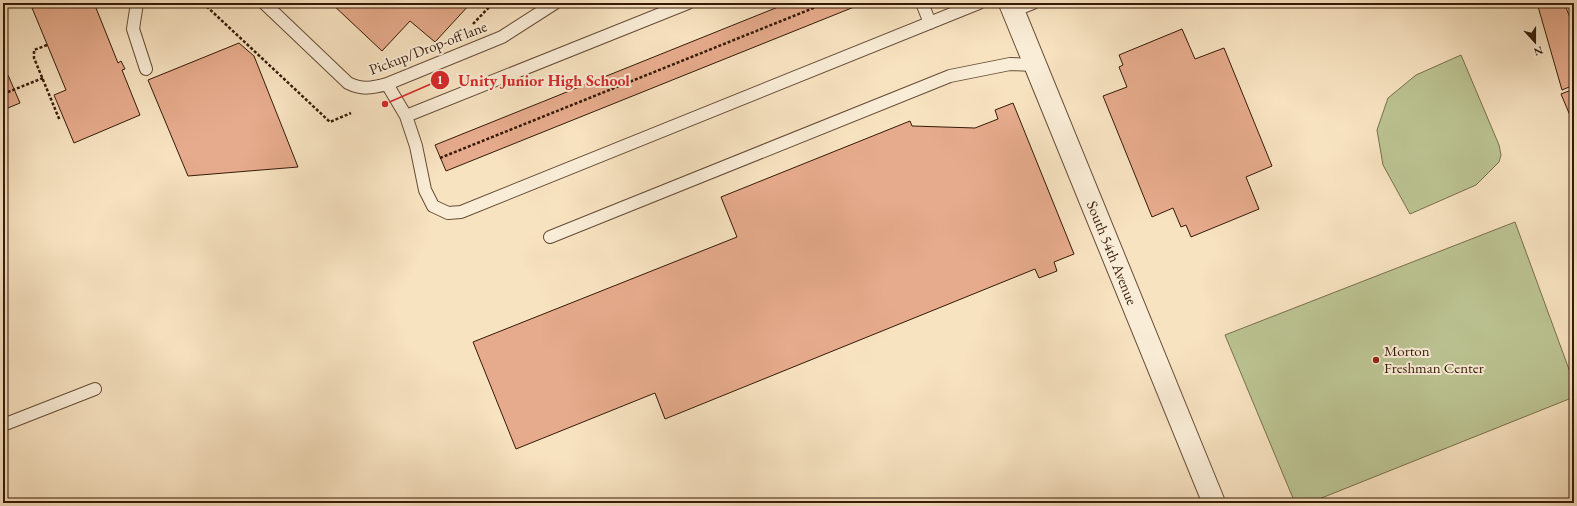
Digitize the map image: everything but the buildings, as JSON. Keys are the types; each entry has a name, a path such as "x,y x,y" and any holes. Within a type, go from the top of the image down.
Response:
{"street":[{"name":"South 54th Avenue","path":"1011,7 1214,503"}],"lane":[{"path":"137,3 133,30 146,69"},
{"name":"Pickup/Drop-off lane","path":"264,3 348,83 357,88 371,88 387,84 502,37 555,3"},
{"path":"406,116 688,3"},
{"path":"922,3 930,23"},
{"path":"387,84 406,116 416,146 425,190 433,206 448,213 461,212 979,3"},
{"path":"1011,7 1033,3"},
{"path":"550,237 950,76 1010,64 1035,65"},
{"path":"3,425 95,389"}],"path":[{"path":"203,3 330,122 352,113"},
{"path":"473,24 493,3"},
{"path":"440,158 826,3"},
{"path":"47,45 34,50 34,58 60,121"},
{"path":"3,94 43,78"}],"green space":[{"path":"1461,55 1499,145 1501,155 1499,162 1476,185 1410,214 1383,165 1377,130 1388,98 1416,75"},
{"path":"1515,222 1574,383 1574,397 1309,503 1295,503 1225,335"}],"place":[{"name":"Unity Junior High School","path":"385,104"},
{"name":"Morton Freshman Center","path":"1376,360"}]}
